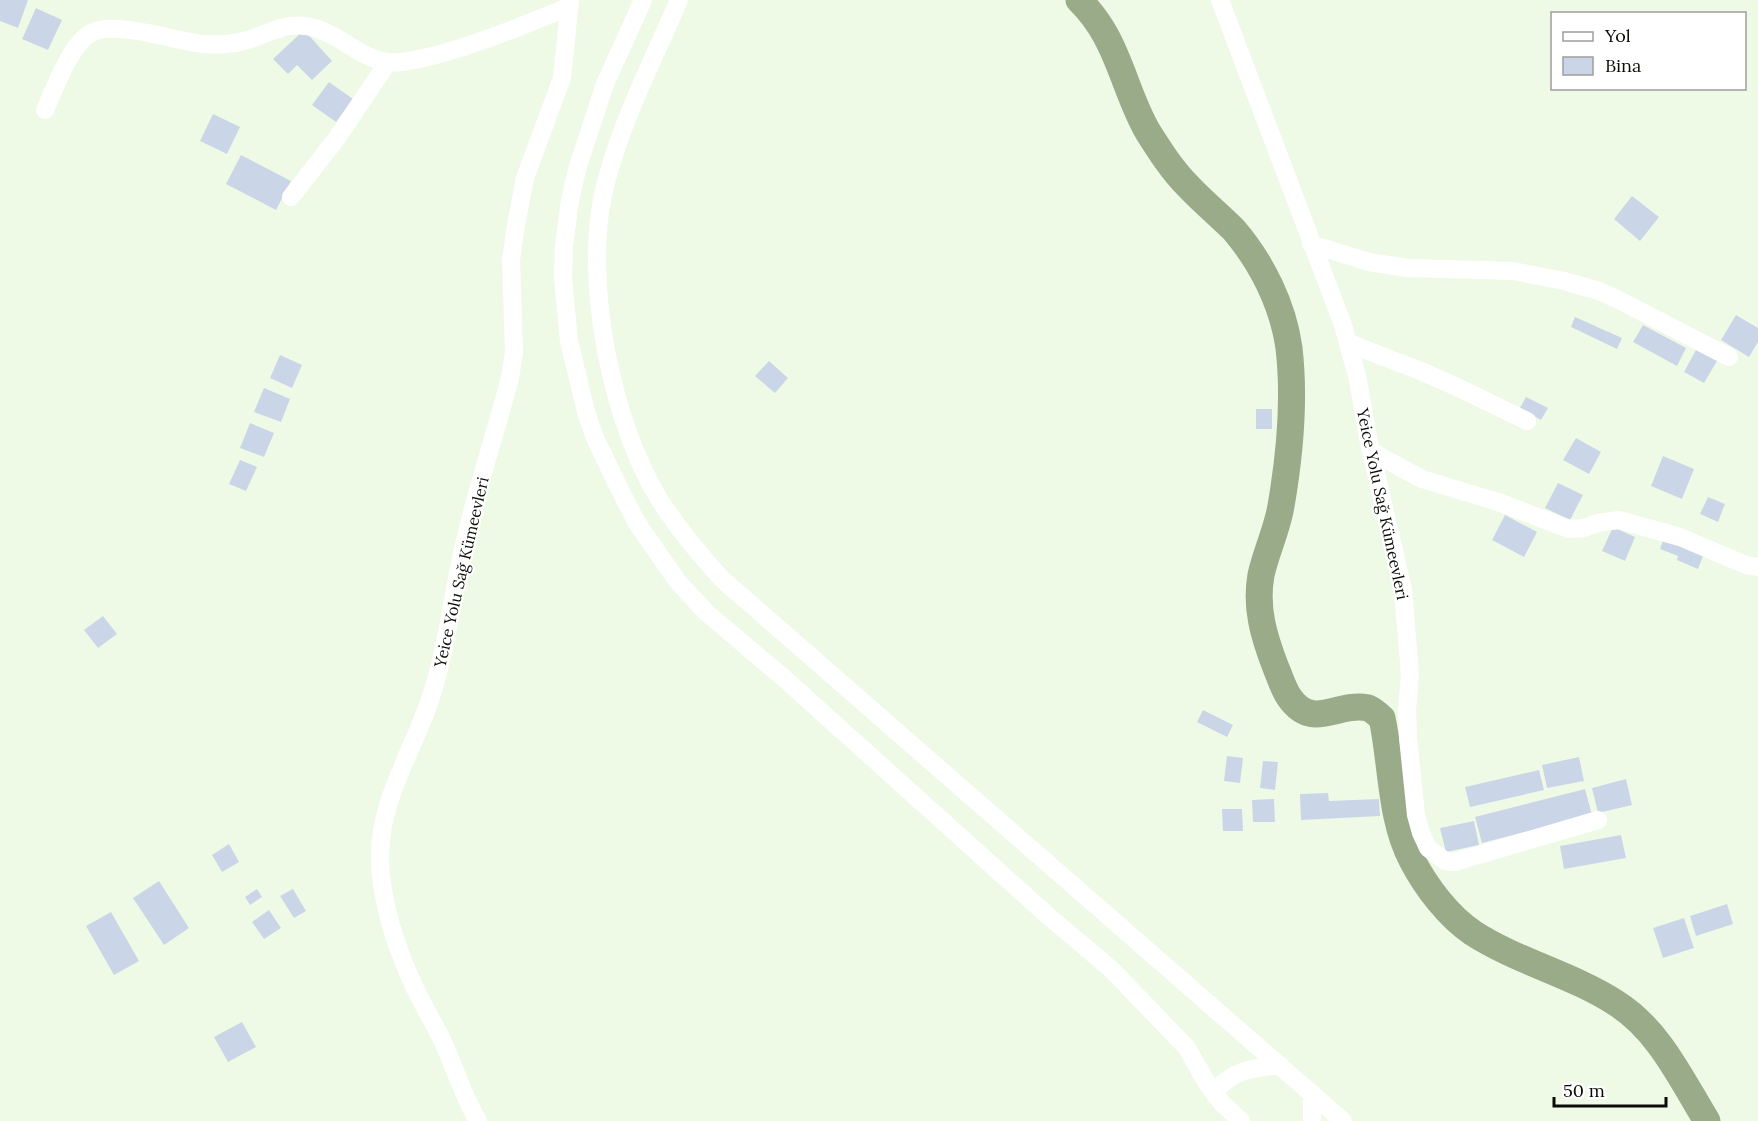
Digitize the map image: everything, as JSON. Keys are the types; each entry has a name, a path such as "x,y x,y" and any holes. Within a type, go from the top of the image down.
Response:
{"street":[{"path":"643,0 605,84 578,166 567,223 563,278 569,341 586,412 595,438 637,523 678,582 707,613 786,680 1046,914 1112,970 1187,1047 1214,1093 1241,1121"},
{"path":"679,0 618,148 604,194 597,245 597,273 604,336 615,391 620,411 646,476 660,501 690,543 723,580 1343,1121"},
{"name":"Yeice Yolu Sağ Kümeevleri","path":"1220,0 1348,342 1358,380 1371,452 1403,590 1410,675 1407,710 1410,769 1420,833 1428,848 1445,861 1462,861 1598,819"},
{"name":"Yeice Yolu Sağ Kümeevleri","path":"45,110 80,42 89,33 101,29 116,29 202,44 229,44 285,26 303,26 317,28 366,55 388,62 412,61 485,40 570,3 562,78 525,178 516,225 511,260 514,351 510,378 463,548 438,670 429,701 392,791 384,819 380,857 382,883 393,932 410,978 442,1041 478,1121"},
{"path":"291,197 337,138 388,62"},
{"path":"1311,244 1369,262 1408,268 1513,271 1564,281 1599,291 1619,300 1729,357"},
{"path":"1348,342 1467,392 1527,421"},
{"path":"1371,452 1422,479 1498,502 1569,529 1619,520 1680,537 1746,565 1758,567"},
{"path":"1214,1093 1224,1081 1243,1070 1280,1065"},
{"path":"1312,1093 1312,1121"}],"building":[{"path":"0,0 28,0 18,28 0,21"},
{"path":"36,8 62,20 48,50 22,39"},
{"path":"304,30 332,61 312,80 297,65 288,74 273,59"},
{"path":"329,82 353,99 336,122 312,105"},
{"path":"213,114 240,127 227,154 200,141"},
{"path":"241,155 291,181 276,210 226,184"},
{"path":"1632,196 1659,217 1640,241 1614,219"},
{"path":"1736,315 1758,328 1758,342 1749,357 1721,340"},
{"path":"1575,317 1622,338 1617,349 1571,327"},
{"path":"1643,325 1686,348 1677,366 1633,342"},
{"path":"1696,350 1717,361 1704,383 1684,372"},
{"path":"280,355 302,365 292,388 270,378"},
{"path":"769,361 788,378 775,393 755,376"},
{"path":"264,388 290,399 281,422 254,412"},
{"path":"1526,397 1548,408 1541,420 1520,408"},
{"path":"1256,409 1272,409 1272,429 1256,429"},
{"path":"250,423 274,433 264,457 240,448"},
{"path":"1576,438 1601,452 1589,474 1563,460"},
{"path":"1663,456 1694,469 1682,499 1651,486"},
{"path":"240,460 257,467 246,491 229,484"},
{"path":"1558,483 1583,495 1570,520 1545,508"},
{"path":"1708,497 1725,504 1718,522 1700,514"},
{"path":"1505,515 1537,532 1524,557 1492,540"},
{"path":"1613,527 1635,537 1625,561 1602,551"},
{"path":"1664,538 1705,551 1698,569 1677,560 1678,556 1660,549"},
{"path":"103,616 117,634 98,648 84,630"},
{"path":"1203,710 1233,725 1227,737 1197,722"},
{"path":"1227,756 1243,758 1240,783 1224,781"},
{"path":"1579,757 1584,781 1547,788 1542,765"},
{"path":"1263,761 1278,762 1275,790 1260,788"},
{"path":"1539,770 1544,790 1470,807 1465,787"},
{"path":"1626,779 1632,805 1598,813 1592,788"},
{"path":"1585,789 1592,815 1482,843 1475,817"},
{"path":"1328,793 1329,801 1379,799 1380,816 1301,820 1300,794"},
{"path":"1274,799 1275,822 1253,822 1252,800"},
{"path":"1222,809 1242,809 1243,831 1223,831"},
{"path":"1474,821 1479,845 1446,852 1440,828"},
{"path":"1621,835 1626,858 1564,869 1560,846"},
{"path":"229,844 239,862 222,872 212,855"},
{"path":"159,881 189,928 164,945 133,898"},
{"path":"257,889 262,897 250,905 245,897"},
{"path":"293,889 306,911 294,918 280,896"},
{"path":"1727,904 1733,924 1696,936 1690,916"},
{"path":"269,910 281,928 264,939 252,922"},
{"path":"111,912 139,961 114,975 86,926"},
{"path":"1684,918 1694,948 1663,958 1653,928"},
{"path":"242,1022 256,1047 228,1062 214,1037"}],"waterway":[{"path":"1079,0 1094,17 1106,36 1136,108 1166,160 1199,198 1234,230 1254,256 1270,285 1282,316 1291,368 1289,447 1281,506 1261,575 1259,599 1264,634 1287,694 1298,707 1307,712 1317,714 1357,707 1370,709 1382,718 1399,827 1412,860 1438,900 1473,933 1508,952 1599,993 1631,1014 1645,1027 1668,1056 1707,1121"}]}
